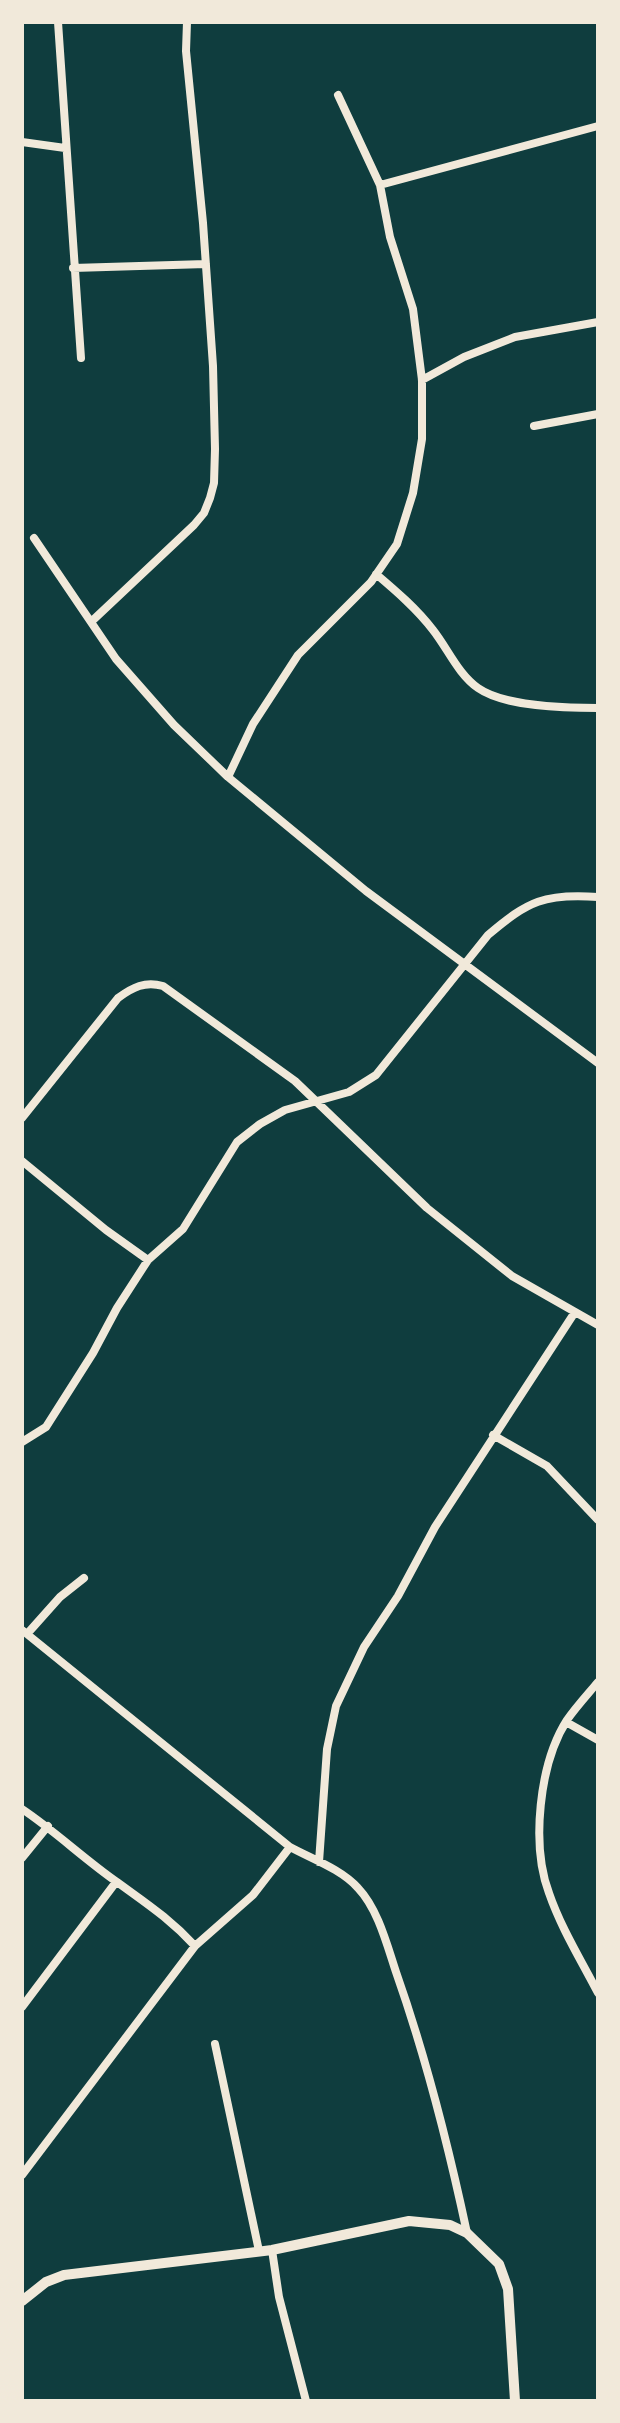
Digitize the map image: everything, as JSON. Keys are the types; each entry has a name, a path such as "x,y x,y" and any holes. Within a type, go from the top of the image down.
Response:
{"street":[{"path":"58,22 81,358"},
{"path":"92,621 185,535 204,513 214,483 206,264 186,51 187,22"},
{"path":"228,777 253,724 298,655 376,574 397,544 413,493 422,439 422,380 413,309 390,237 380,185 338,95"},
{"path":"380,185 598,126"},
{"path":"22,142 65,148"},
{"path":"73,268 206,264"},
{"path":"422,380 464,357 515,337 598,322"},
{"path":"534,426 598,414"},
{"path":"34,538 126,670 174,725 228,777 366,891 598,1063"},
{"path":"376,574 432,628 465,676 480,689 505,699 598,708"},
{"path":"22,1442 46,1427 148,1260 183,1229 237,1142 285,1110 349,1092 376,1075 488,935 531,902 558,896 598,897"},
{"path":"22,1118 118,998 143,984 154,984 173,992 295,1081 427,1208 512,1276 598,1325"},
{"path":"22,1161 148,1260"},
{"path":"319,1862 327,1749 336,1706 364,1647 398,1596 435,1527 575,1312"},
{"path":"493,1435 547,1466 598,1520"},
{"path":"84,1578 24,1632 290,1847 359,1888 374,1911 408,2005 435,2094 467,2233"},
{"path":"598,1682 566,1722 551,1755 540,1813 539,1860 549,1894 598,1993"},
{"path":"566,1722 598,1740"},
{"path":"22,1809 48,1826 116,1882 152,1905 195,1946"},
{"path":"22,1858 48,1826"},
{"path":"22,2175 195,1946 253,1895 290,1847"},
{"path":"22,2007 116,1882"},
{"path":"215,2044 259,2251"},
{"path":"22,2301 46,2282 64,2275 272,2250 409,2221 450,2225 467,2233 490,2253 504,2277 508,2289 515,2401"},
{"path":"272,2250 279,2297 306,2401"}]}
